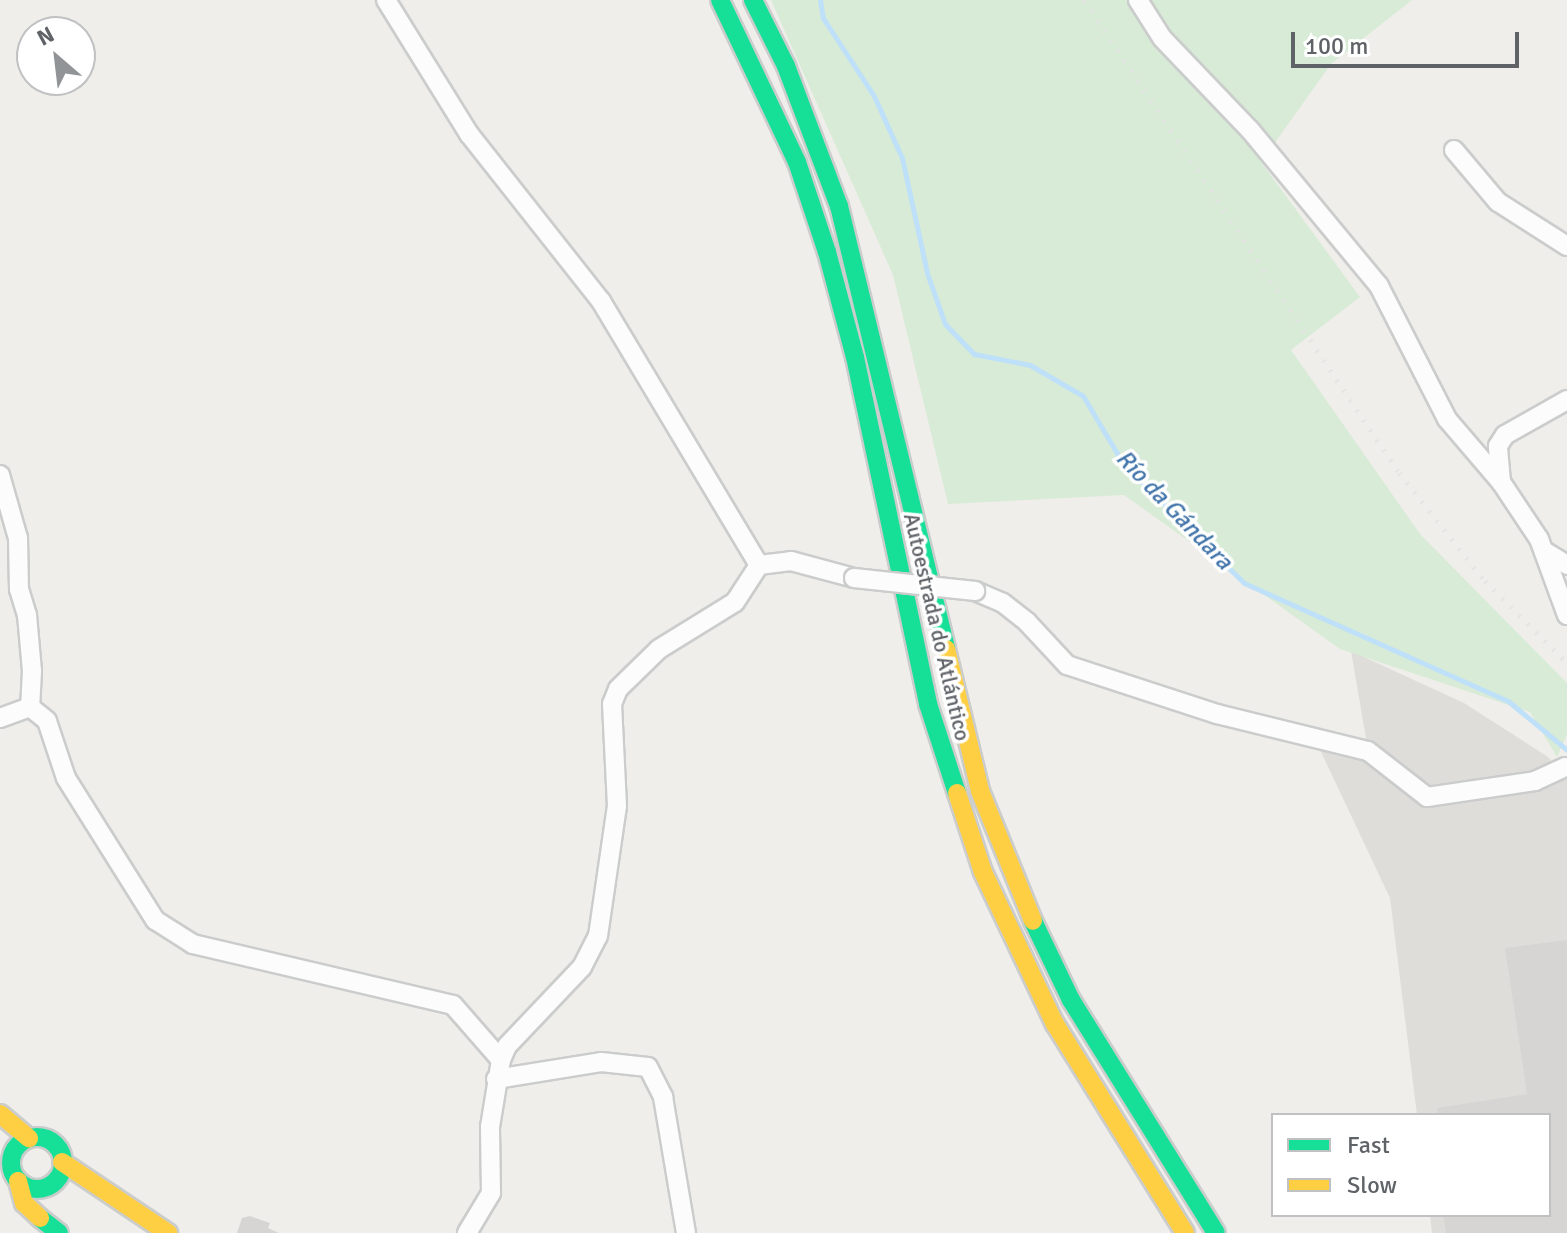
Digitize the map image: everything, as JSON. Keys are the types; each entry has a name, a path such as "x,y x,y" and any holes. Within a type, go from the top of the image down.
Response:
{"main road":[{"name":"Autoestrada do Atlántico","path":"720,0 791,148 827,252 855,357 928,704 983,872 1055,1024 1185,1233"},
{"name":"Autoestrada do Atlántico","path":"753,0 786,66 839,206 980,791 1027,909 1071,1000 1216,1233"},
{"path":"0,1114 15,1144 11,1167 24,1203 59,1233"},
{"path":"0,1132 15,1144 52,1142 54,1176 40,1218"},
{"path":"54,1176 140,1233"},
{"path":"18,1181 54,1176 168,1233"}],"street":[{"path":"1138,0 1162,38 1250,130 1370,274 1447,419 1501,482 1544,551 1567,615"},
{"path":"392,1 469,134 601,301 759,565"},
{"path":"1454,150 1498,202 1567,246"},
{"path":"1501,482 1498,446 1505,435 1567,400"},
{"path":"0,475 18,538 19,589 27,615 32,671 30,707"},
{"path":"1544,551 1567,565"},
{"path":"467,1233 491,1193 490,1127 496,1079 507,1046 582,967 598,936 617,806 612,704 618,689 659,649 735,602 759,565 791,561 854,578 975,591 1003,603 1027,622 1067,665 1217,714 1368,751 1427,797 1535,781 1565,767"},
{"path":"30,707 47,721 66,778 155,920 193,944 453,1005 501,1060"},
{"path":"0,718 30,707"},
{"path":"496,1079 601,1062 648,1067 663,1097 686,1233"}],"shaded area":[{"path":"1351,651 1464,703 1548,757 1567,778 1567,1233 1432,1233 1430,1217 1551,1217 1551,1113 1417,1113 1390,898 1314,737 1368,750"}],"green space":[{"path":"771,0 1412,0 1331,64 1261,162 1360,297 1291,350 1420,534 1567,683 1567,734 1557,757 1530,712 1340,649 1124,495 948,504 893,275"}],"building":[{"path":"1567,940 1567,1233 1446,1233 1443,1217 1551,1217 1551,1113 1438,1113 1437,1108 1527,1094 1505,948"},
{"path":"250,1216 270,1223 268,1228 279,1233 237,1233 242,1218"}],"waterway":[{"name":"Río da Gándara","path":"820,0 823,18 874,96 902,158 927,273 945,324 974,354 1030,365 1083,396 1124,465 1244,583 1508,701 1567,750"}],"railway":[{"path":"1084,0 1399,473 1485,581 1567,663"}],"traffic: fast":[{"path":"720,0 797,162 827,252 855,357 928,704 957,793"},
{"path":"753,0 786,66 839,206 946,649"},
{"path":"1033,921 1071,1000 1216,1233"},
{"path":"37,1137 55,1145 63,1163 55,1181 37,1189 19,1181 11,1163 19,1145 37,1137"},
{"path":"40,1218 59,1233"}],"traffic: slow":[{"path":"946,649 980,791 1033,921"},
{"path":"957,793 983,872 1055,1024 1185,1233"},
{"path":"0,1114 29,1138"},
{"path":"62,1162 168,1233"},
{"path":"18,1181 24,1203 40,1218"}]}
